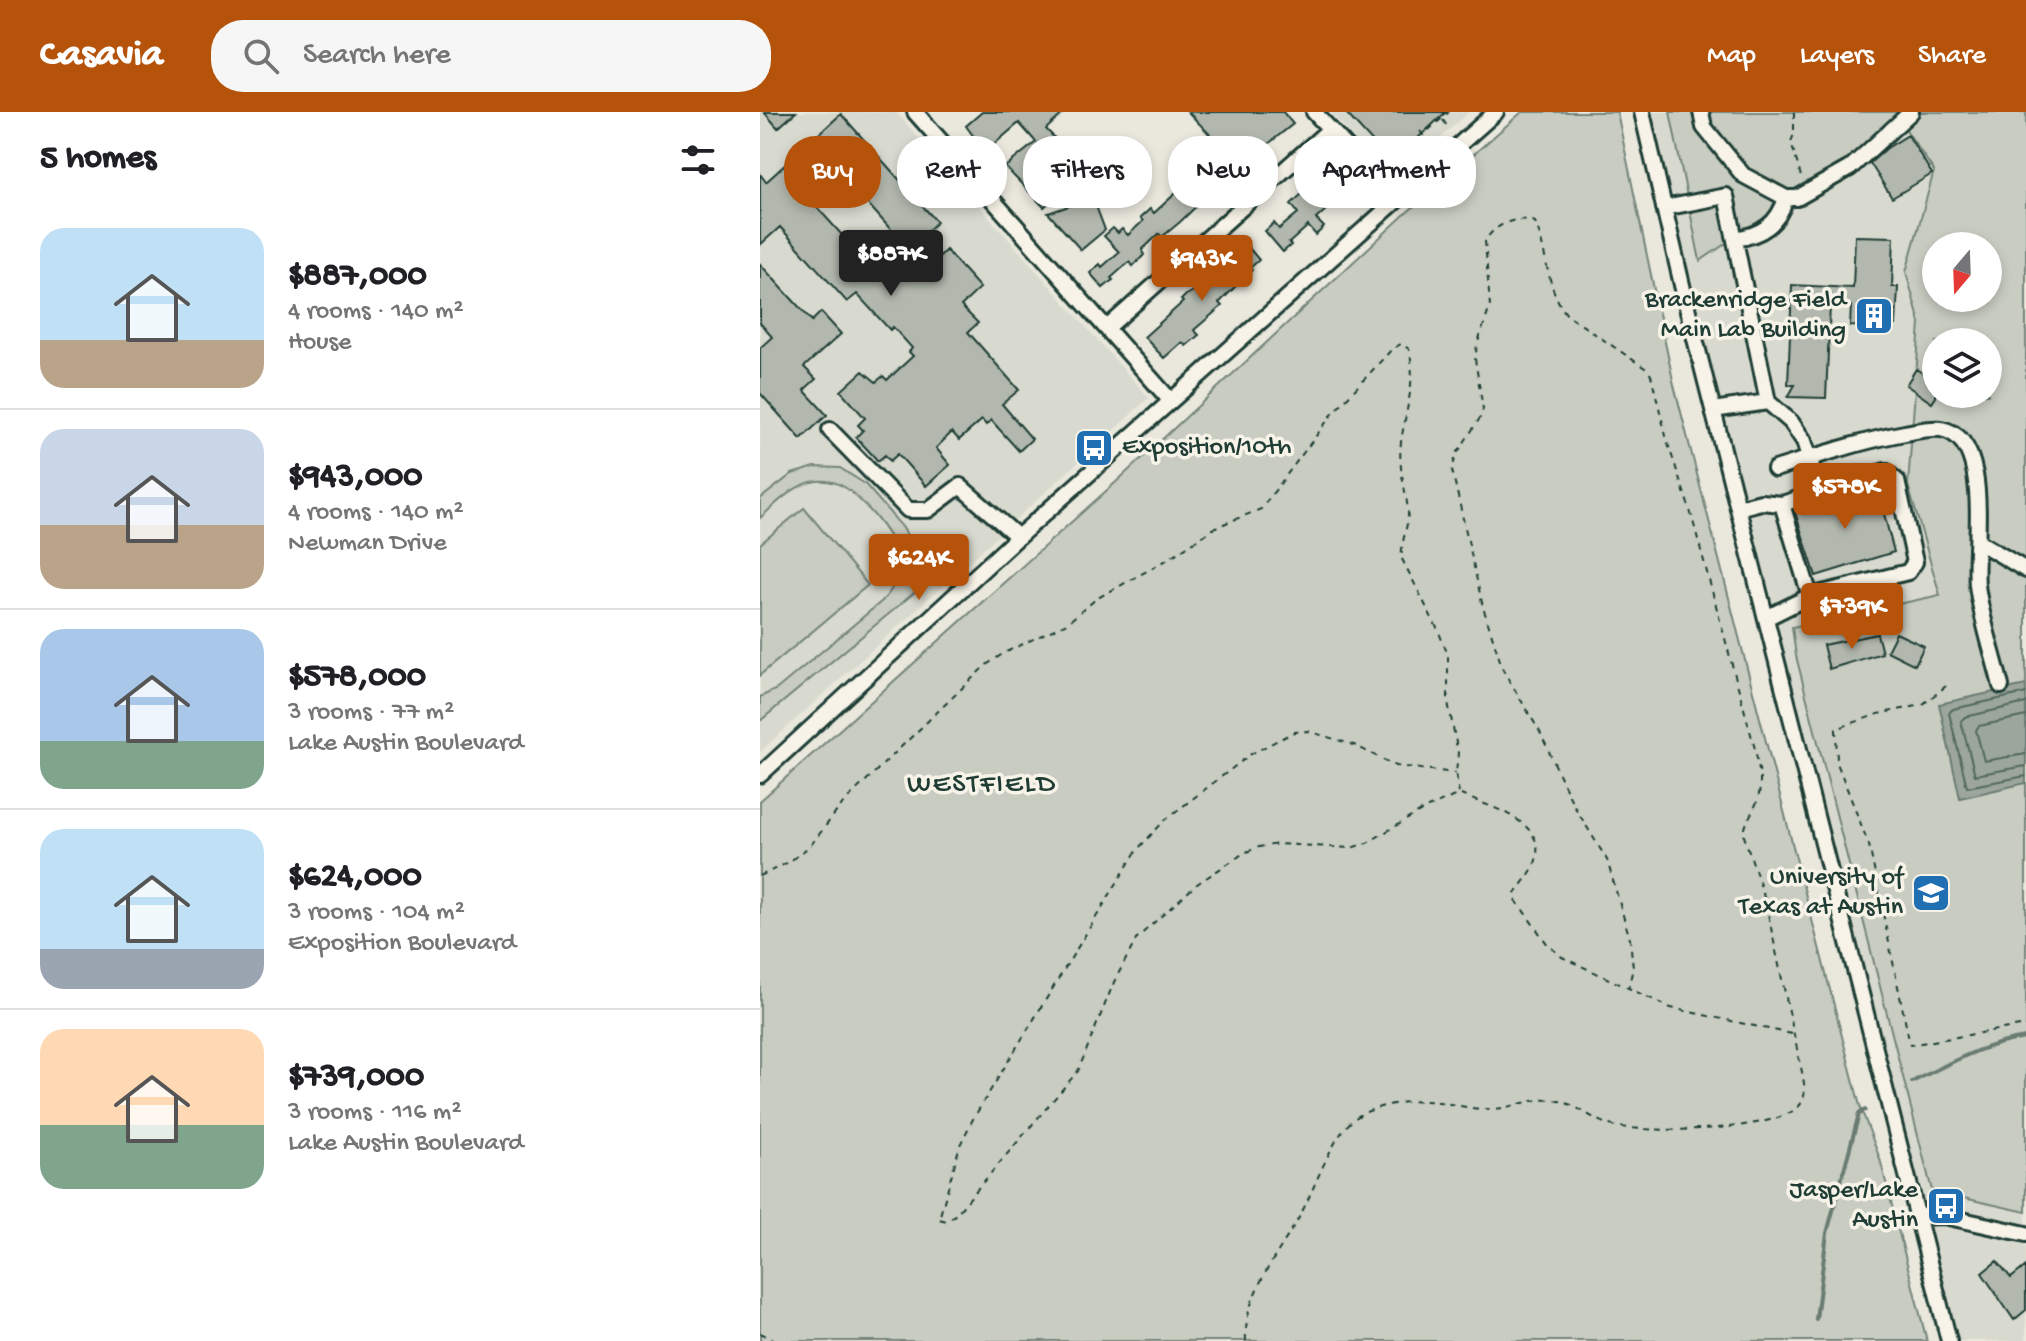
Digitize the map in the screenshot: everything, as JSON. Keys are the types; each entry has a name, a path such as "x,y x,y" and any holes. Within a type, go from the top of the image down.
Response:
{"street":[{"path":"1314,112 1337,136"},
{"path":"1469,136 1496,112"},
{"path":"1642,112 1713,410 1949,1341"},
{"path":"1701,112 1704,127 1743,175 1786,198 1797,198 1850,168 1911,112"},
{"path":"923,115 1170,400"},
{"path":"1107,328 1330,129"},
{"path":"1664,208 1726,196 1768,402 1791,422 1804,441 1820,492"},
{"path":"1735,239 1764,231 1780,216 1786,198"},
{"path":"760,775 1018,537 1387,208"},
{"path":"1713,410 1768,402"},
{"path":"1775,469 1878,438 1941,429 1956,434 1965,443 1974,473 1979,542 1977,584 2001,686"},
{"path":"830,430 908,510 928,510 960,486 1018,537"},
{"path":"1738,508 1761,502 1782,504 1885,471 1897,481 1915,562 1908,572 1810,596 1766,618"},
{"path":"1782,504 1810,596"},
{"path":"1979,542 2006,561 2026,570"},
{"path":"1918,1217 1944,1216 2026,1234"}],"path":[{"path":"1420,131 1423,135 1449,112"},
{"path":"1794,112 1791,142 1805,193"},
{"path":"1442,118 1449,129"},
{"path":"1246,1341 1245,1319 1254,1296 1313,1193 1341,1131 1362,1114 1417,1101 1495,1109 1519,1102 1550,1100 1561,1101 1612,1126 1692,1129 1747,1124 1786,1115 1802,1101 1805,1094 1765,900 1744,836 1745,825 1759,795 1760,776 1755,749 1651,375 1567,315 1557,303 1551,288 1535,222 1520,220 1501,225 1485,241 1490,307 1475,359 1483,409 1456,455 1452,470 1483,607 1503,670 1540,732 1573,804 1607,860 1630,939 1633,968 1628,989"},
{"path":"760,876 789,862 811,845 844,802 985,666 1004,653 1067,623 1096,599 1165,561 1216,527 1261,509 1349,394 1392,349 1401,344 1409,349 1411,357 1410,389 1401,444 1401,478 1408,513 1401,552 1448,655 1448,702 1458,753 1456,773 1459,794"},
{"path":"1946,686 1922,705 1878,714 1836,729 1837,763 1869,845 1910,1045 2026,1025"},
{"path":"1456,773 1396,766 1323,733 1294,732 1251,754 1165,820 1130,859 973,1119 960,1145 939,1219 947,1221 956,1214 1078,1071 1114,982 1137,938 1197,884 1244,853 1259,847 1278,844 1351,848 1367,843 1423,810 1459,794 1519,821 1531,835 1536,843 1537,858 1515,893 1515,899 1548,945 1571,962 1671,1008 1793,1034"},
{"path":"760,1333 775,1341"}],"shaded area":[{"path":"760,112 896,112 917,136 897,136 897,208 981,208 1149,398 760,752"},
{"path":"1330,112 1469,112 1443,136 1352,136"},
{"path":"1522,112 1617,112 1674,385 1860,1106 1880,1159 1927,1341 760,1341 760,801 1115,483 1412,208 1476,208 1476,152"},
{"name":"University of Texas at Austin","path":"1642,112 2026,112 2026,1341 1949,1341"},
{"path":"1670,112 2026,112 2026,1212 1932,1191 1796,656 1792,627 1940,595 1908,485 1920,323 1906,272 1934,171 1902,124 1700,261"},
{"path":"815,467 840,468 865,484 908,537 914,559 912,574 922,567 932,578 760,721 760,697 777,689 882,601 897,578 898,556 889,535 861,501 834,482 817,481 801,486 760,518 760,499 792,474"},
{"path":"804,508 868,585 760,675 760,544"}],"water":[{"path":"2026,685 2026,783 1960,798 1939,704"}],"building":[{"path":"764,112 796,112 778,128"},
{"path":"982,112 1065,112 1046,129 1053,136 1031,136 1019,123 1004,136 973,136 966,126"},
{"path":"1188,112 1283,112 1293,124 1278,136 1211,136"},
{"path":"1345,112 1446,112 1420,136 1367,136"},
{"path":"841,114 861,136 817,136"},
{"path":"1908,135 1932,174 1892,198 1870,163"},
{"path":"1023,152 1023,185 1007,169 1007,165"},
{"path":"881,159 897,177 897,208 925,208 937,222 910,247 928,267 946,250 980,288 961,306 978,323 968,332 1019,390 1002,404 1032,439 1019,451 991,420 986,425 982,420 959,440 952,432 936,448 950,465 926,486 898,454 890,461 885,455 878,461 856,437 863,430 858,425 865,418 841,391 863,371 876,382 883,376 887,380 913,356 909,352 912,348 893,327 890,330 857,294 847,302 780,227 760,245 760,174 766,182 784,166 784,208 818,208 872,268 901,241 872,208 881,208"},
{"path":"1168,200 1168,208 1194,208 1162,237 1159,234 1142,250 1144,255 1133,266 1129,262 1103,288 1090,273 1119,252 1104,236 1113,228 1118,233 1122,229 1128,235 1143,221 1140,218 1150,209 1154,213"},
{"path":"1063,208 1097,208 1105,230 1081,250 1048,213"},
{"path":"1294,208 1328,208 1316,219 1324,227 1316,235 1308,226 1283,252 1265,231 1274,223 1279,229 1298,213"},
{"name":"Brackenridge Field Main Lab Building","path":"1855,236 1894,237 1892,287 1898,287 1896,325 1890,325 1890,328 1850,326 1851,306 1830,305 1826,398 1788,397 1795,385 1788,385 1792,285 1853,288"},
{"path":"1244,242 1259,260 1219,303 1222,306 1194,330 1199,335 1186,346 1182,342 1164,358 1144,337 1183,302 1181,300 1186,295 1211,281 1207,276"},
{"path":"760,264 812,321 821,312 841,334 804,367 816,379 804,390 827,415 801,439 760,393 760,348 772,337 760,323"},
{"path":"1916,369 1922,373 1922,396 1906,385"},
{"path":"1877,487 1894,552 1816,576 1795,512"},
{"path":"1896,633 1924,646 1915,665 1887,651"},
{"path":"1877,634 1882,653 1829,669 1823,645"},
{"path":"1997,1261 2011,1278 2026,1266 2026,1310 2014,1320 1982,1273"}],"waterway":[{"path":"1912,1082 1981,1050 2026,1038"},
{"path":"1816,1319 1827,1233 1859,1114 1865,1110"}],"place":[{"name":"Brackenridge Field Main Lab Building","path":"1874,316"},
{"name":"Exposition/10th","path":"1094,448"},
{"name":"University of Texas at Austin","path":"1931,893"},
{"name":"Jasper/Lake Austin","path":"1946,1206"}],"district":[{"name":"WESTFIELD","path":"982,785"}]}
